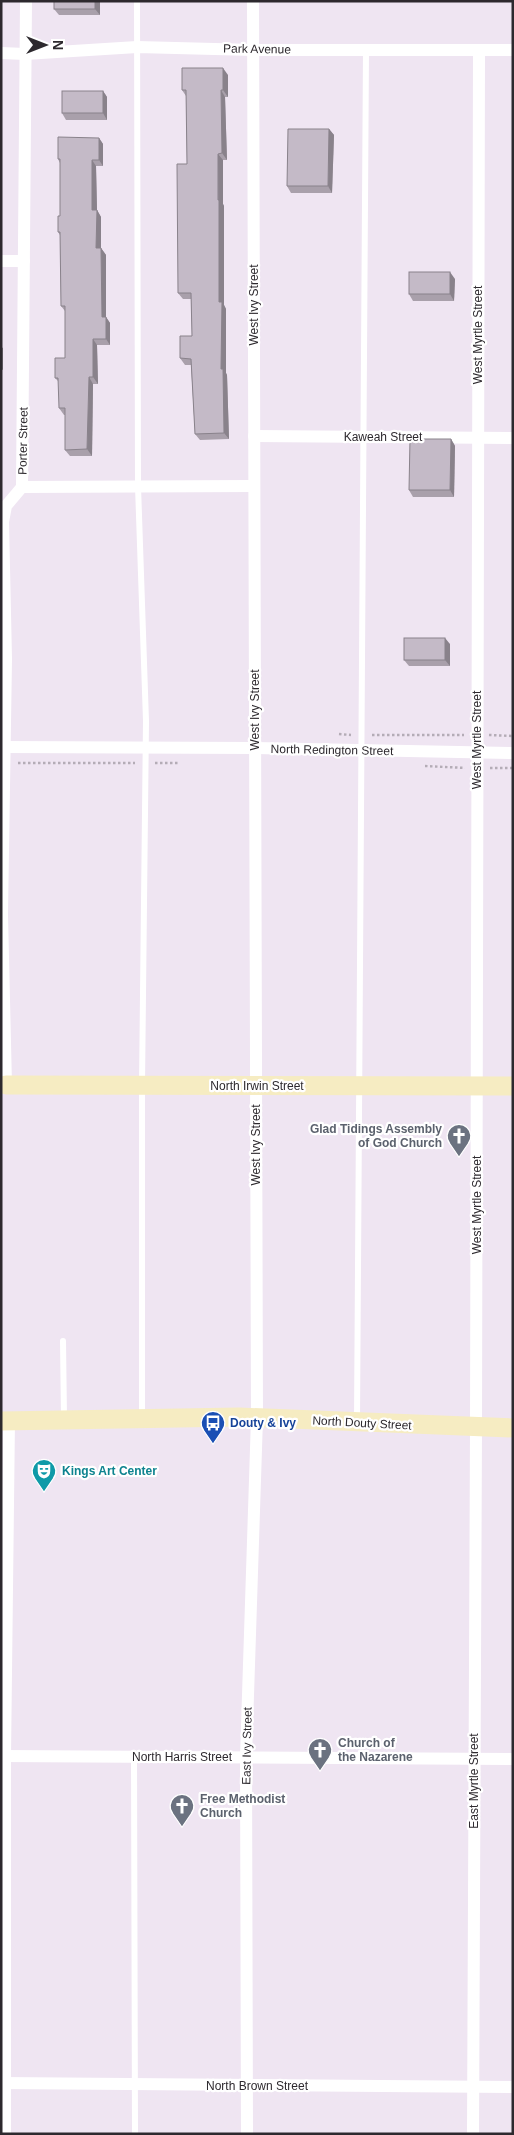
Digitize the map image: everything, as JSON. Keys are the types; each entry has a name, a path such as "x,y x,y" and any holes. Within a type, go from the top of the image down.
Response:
{"street":[{"name":"Porter Street","path":"4,1085 2,915 3,522 4,506 22,486 26,1"},
{"name":"West Ivy Street","path":"253,1 257,1418"},
{"name":"Park Avenue","path":"1,53 25,54 137,47 479,52 513,50"},
{"name":"West Myrtle Street","path":"476,1428 479,52"},
{"path":"1,260 24,261"},
{"name":"Kaweah Street","path":"254,436 513,438"},
{"path":"22,486 254,486"},
{"name":"North Redington Street","path":"3,746 513,753"},
{"name":"North Irwin Street","path":"4,1085 513,1086"},
{"name":"North Douty Street","path":"5,1421 142,1417 257,1418 513,1428"},
{"name":"East Ivy Street","path":"247,2134 246,1757 257,1418"},
{"path":"5,1421 3,1756 3,2083 5,2134"},
{"name":"East Myrtle Street","path":"472,2134 476,1428"},
{"name":"North Harris Street","path":"3,1756 513,1759"},
{"name":"North Brown Street","path":"3,2083 513,2087"}],"lane":[{"path":"137,1 138,486 145,747 142,1417"},
{"path":"357,1422 366,50"},
{"path":"63,1341 64,1419"},
{"path":"134,1757 135,2134"}],"building":[{"path":"54,1 95,1 95,9 54,9"},
{"path":"182,68 223,68 223,90 221,90 222,153 218,154 218,200 219,302 222,302 221,369 223,369 224,433 195,434 191,359 180,358 180,336 192,336 191,293 178,293 177,164 187,164 186,90 182,90"},
{"path":"62,91 103,91 103,113 62,113"},
{"path":"288,129 329,129 328,186 287,186"},
{"path":"58,137 99,138 99,160 92,160 92,210 97,210 96,248 101,248 102,317 106,317 106,339 93,339 93,377 89,377 87,449 65,450 65,408 59,408 58,378 55,378 55,358 65,358 65,306 61,306 60,232 58,232 58,216 60,216 60,159 58,159"},
{"path":"409,272 450,272 450,294 409,294"},
{"path":"410,439 451,439 450,490 409,490"},
{"path":"404,638 445,638 445,660 404,660"}],"place":[{"name":"Glad Tidings Assembly of God Church","path":"459,1157"},
{"name":"Douty & Ivy","path":"213,1444"},
{"name":"Kings Art Center","path":"44,1492"},
{"name":"Church of the Nazarene","path":"320,1771"},
{"name":"Free Methodist Church","path":"182,1827"}]}
